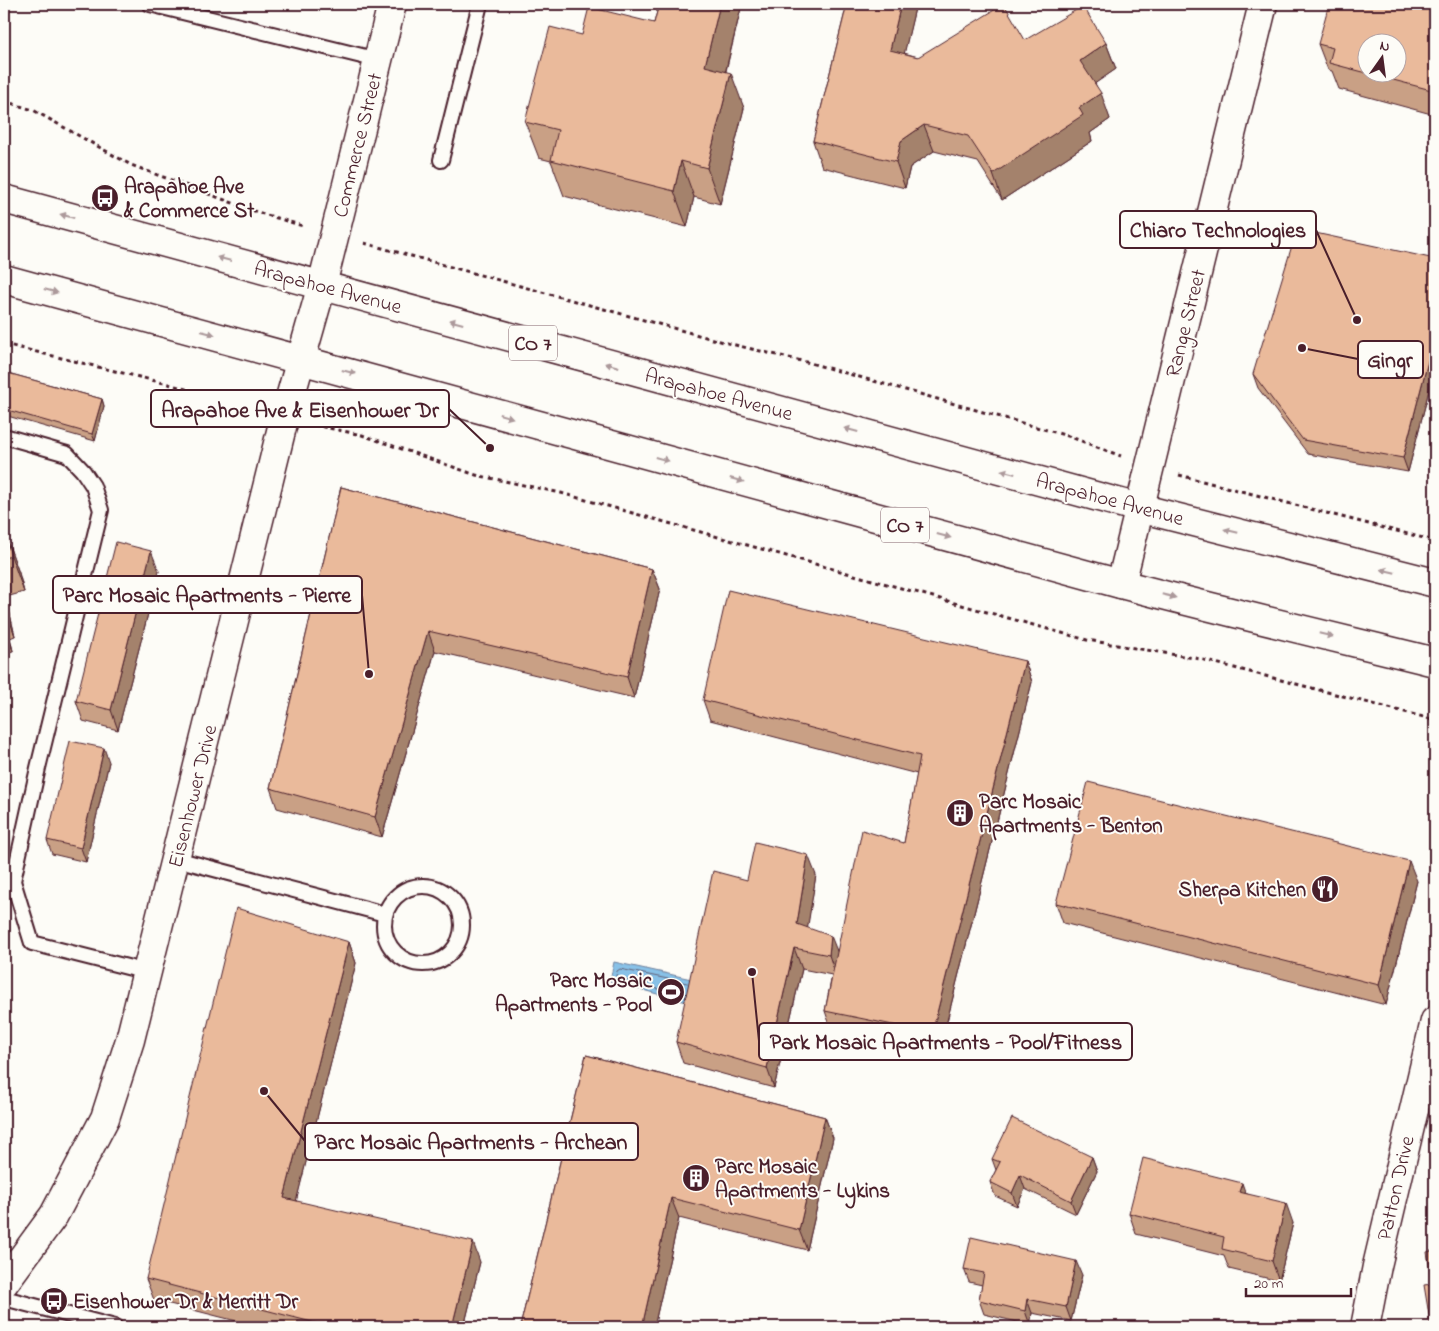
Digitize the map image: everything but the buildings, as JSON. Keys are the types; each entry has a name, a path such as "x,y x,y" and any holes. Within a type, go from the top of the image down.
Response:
{"main road":[{"name":"Commerce Street","path":"322,285 392,4"},
{"name":"Range Street","path":"1122,584 1262,4"},
{"name":"Arapahoe Avenue","path":"4,199 1139,508 1435,583"},
{"name":"CO 7","path":"4,279 242,342 1122,584 1435,662"},
{"name":"Eisenhower Drive","path":"4,1283 54,1216 105,1118 130,1040 284,419 322,285"},
{"name":"Patton Drive","path":"1365,1327 1377,1266 1435,1021"}],"lane":[{"path":"150,4 378,60"},
{"path":"441,160 480,4"},
{"path":"4,436 67,454 83,471 93,486 101,510 38,768 13,881 32,943 147,972"},
{"path":"176,859 385,914"},
{"path":"424,886 436,888 447,894 455,903 461,915 462,927 459,940 453,950 442,959 430,964 417,964 404,960 393,951 386,940 383,927 385,914 391,902 400,893 411,888 424,886"},
{"path":"4,1298 115,1327"}],"path":[{"path":"4,101 33,110 131,165 257,212 731,344 810,363 1048,431 1150,467 1435,540"},
{"path":"4,344 172,385 284,419 362,435 476,475 561,493 1087,640 1200,659 1435,720"}],"water":[{"name":"Parc Mosaic Apartments - Pool","path":"614,962 696,980 690,1003 610,981"}],"place":[{"name":"Arapahoe Ave & Commerce St","path":"105,198"},
{"name":"Chiaro Technologies","path":"1357,320"},
{"name":"Gingr","path":"1302,348"},
{"name":"Arapahoe Ave & Eisenhower Dr","path":"490,448"},
{"name":"Parc Mosaic Apartments - Pierre","path":"369,674"},
{"name":"Parc Mosaic Apartments - Benton","path":"960,813"},
{"name":"Sherpa Kitchen","path":"1325,889"},
{"name":"Park Mosaic Apartments - Pool/Fitness","path":"752,972"},
{"name":"Parc Mosaic Apartments - Pool","path":"671,992"},
{"name":"Parc Mosaic Apartments - Archean","path":"264,1091"},
{"name":"Parc Mosaic Apartments - Lykins","path":"696,1178"},
{"name":"Eisenhower Dr & Merritt Dr","path":"54,1301"}]}
